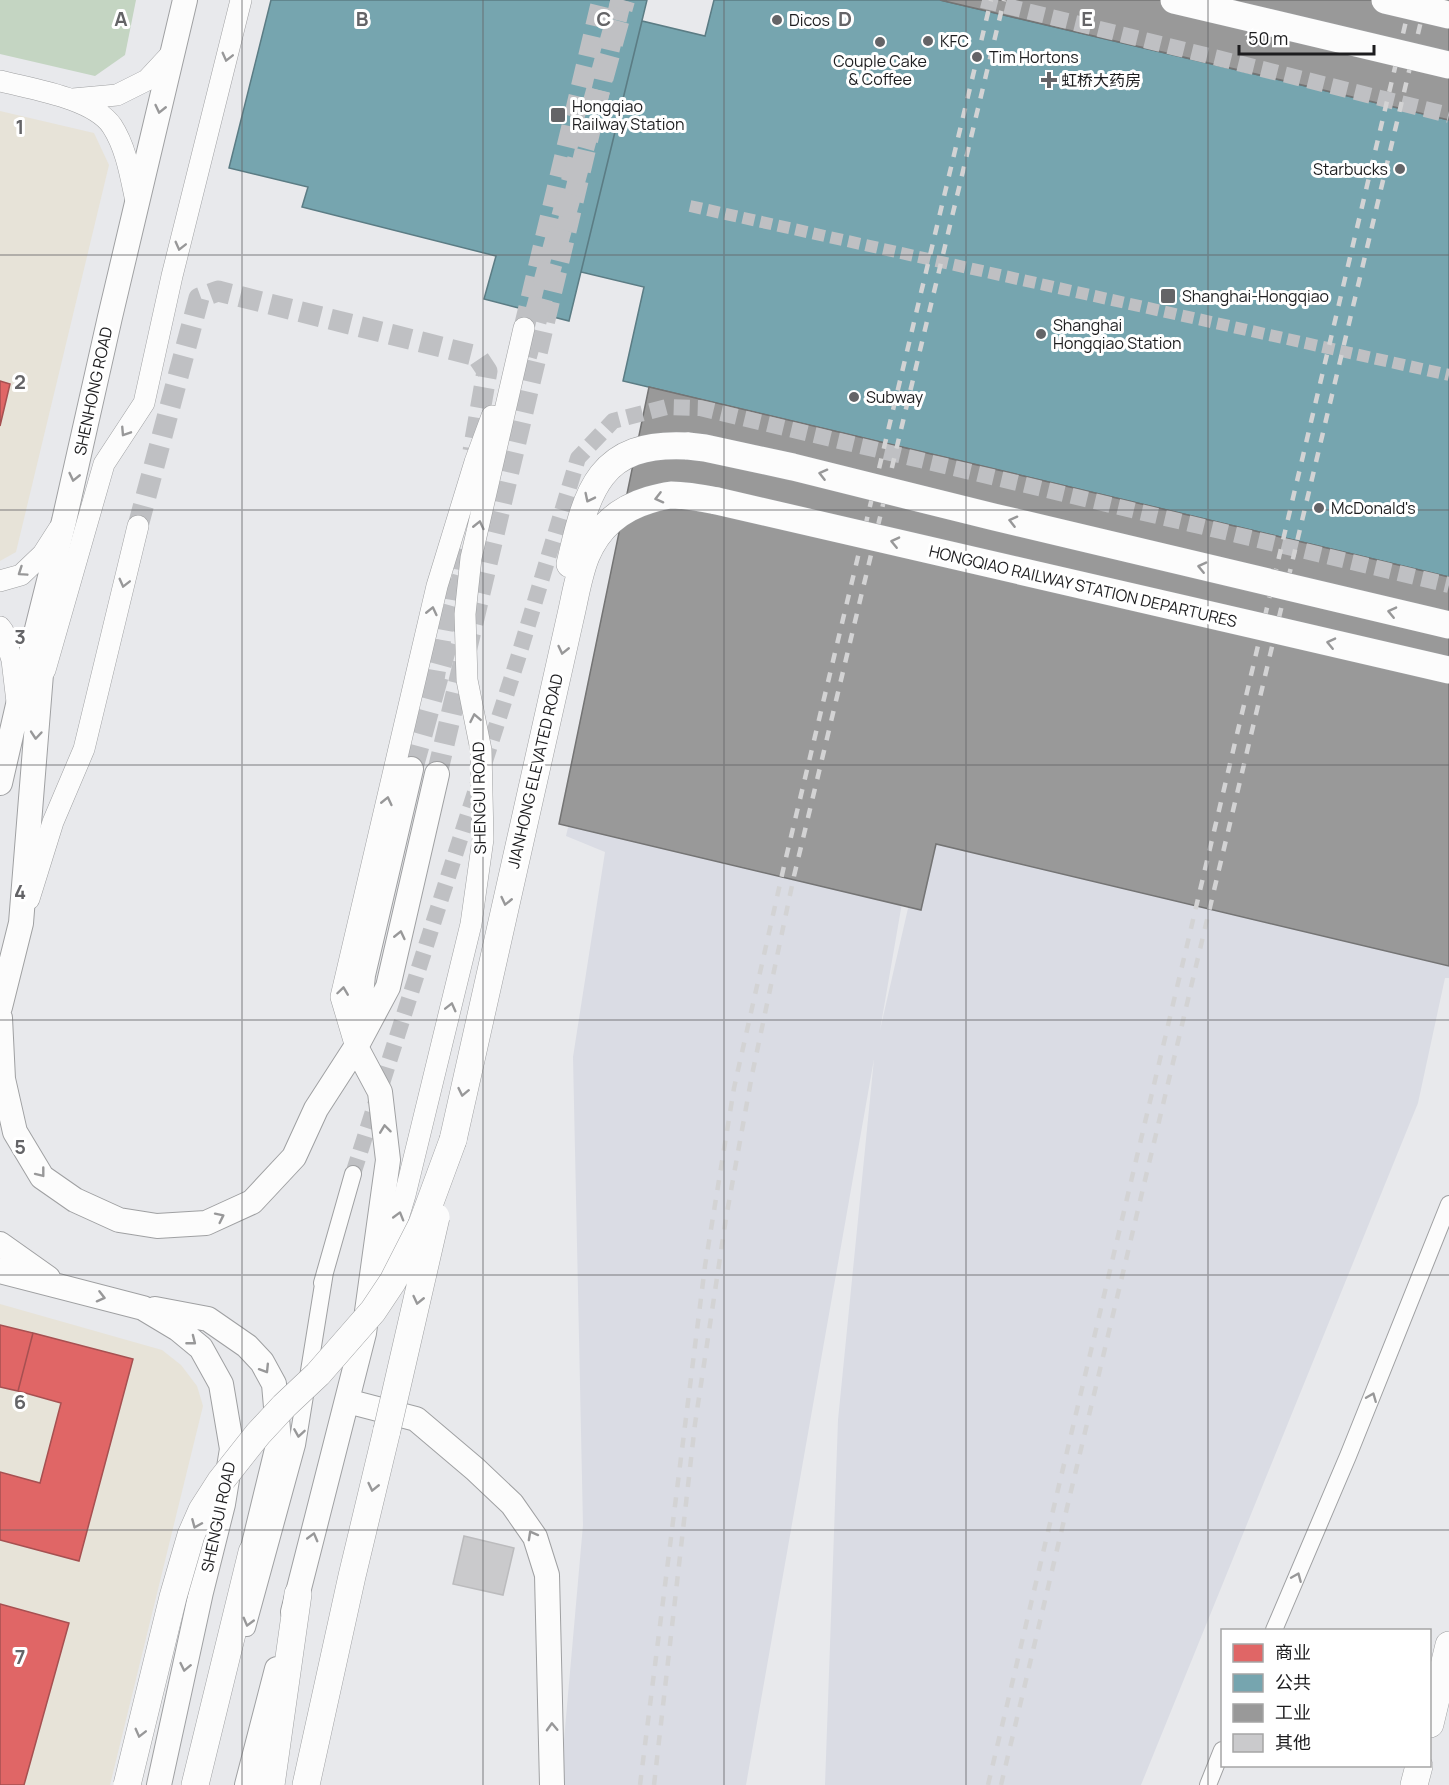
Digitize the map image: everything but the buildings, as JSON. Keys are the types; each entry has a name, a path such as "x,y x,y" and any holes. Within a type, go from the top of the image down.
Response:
{"highway":[{"path":"1174,0 1449,65"},
{"path":"1385,0 1449,15"},
{"path":"570,619 567,577 586,503 600,478 625,455 646,448 671,445 705,448 793,467 1449,625"},
{"name":"JIANHONG ELEVATED ROAD","path":"453,1140 586,555 607,522 621,511 636,504 669,495 717,501"},
{"name":"HONGQIAO RAILWAY STATION DEPARTURES","path":"717,501 1449,670"},
{"path":"306,1785 453,1140"},
{"path":"127,1785 173,1597 191,1535 202,1510 220,1482 258,1434 318,1374 373,1311 393,1281 422,1224 453,1140"},
{"path":"195,1785 252,1552"},
{"path":"271,1785 297,1594"},
{"path":"317,1785 340,1630"},
{"path":"1431,1720 1449,1645"},
{"path":"1414,1785 1419,1767"}],"main road":[{"name":"SHENHONG ROAD","path":"0,783 64,521 185,0"},
{"path":"0,1007 21,923 46,593"},
{"path":"356,1047 363,975 411,769"},
{"path":"0,1018 3,1079 15,1132 42,1177 75,1200 119,1220 157,1226 206,1223 252,1202 294,1157 316,1109 356,1047 388,987 437,774"},
{"name":"SHENGUI ROAD","path":"247,1785 364,1333 388,1160 380,1092 356,1047"},
{"path":"0,1244 59,1286"},
{"name":"SHENGUI ROAD","path":"4,1271 143,1308 177,1329 201,1348 220,1384 232,1449 223,1504 201,1592 159,1785"},
{"path":"143,1308 208,1319 247,1346 262,1362 274,1384 279,1441 252,1552"},
{"path":"347,1401 416,1419 512,1504 535,1537 547,1575 552,1785"}],"street":[{"path":"40,688 104,464 144,403 172,276 241,0"},
{"path":"70,99 117,95 147,80 173,52"},
{"path":"0,81 70,99 93,110 111,125 126,156 137,206"},
{"name":"SHENGUI ROAD","path":"356,1047 341,997 438,586 475,462 524,328 471,558 465,614 467,680 481,750 483,839 471,924 405,1195 364,1333"},
{"path":"0,581 21,575 43,554 64,521"},
{"path":"21,923 53,822 84,749 138,526"},
{"path":"0,627 12,660 18,705"},
{"path":"279,1441 353,1174"},
{"path":"1274,1629 1348,1456 1449,1204"},
{"path":"202,1785 297,1445 325,1272"},
{"path":"1208,1785 1221,1752"}],"shaded area":[{"path":"758,0 1111,0 902,903 880,1030 1117,0 1449,0 1449,978 1445,978 1418,1103 1141,1785 825,1785 838,1420 874,1059 746,1785 560,1785 583,1525 573,1057 605,852 566,836"},
{"path":"0,111 94,133 109,165 16,552 0,561"},
{"path":"0,1304 162,1350 181,1365 197,1386 203,1406 110,1785 0,1785"}],"green space":[{"path":"0,0 136,0 125,55 95,76 0,54"}],"tunnel":[{"path":"524,328 602,0"},
{"path":"437,774 621,0"},
{"path":"525,356 623,0"},
{"path":"982,0 1449,115"},
{"path":"690,206 1449,375"},
{"path":"138,526 199,298 218,291 477,356 487,371 473,451"},
{"path":"353,1174 518,658 578,458 613,421 667,407 700,408 1449,585"},
{"path":"432,691 457,544"},
{"path":"411,769 464,577"}],"railway":[{"path":"640,1785 705,1266 734,1088 784,866 991,0"},
{"path":"654,1785 695,1424 726,1218 752,1075 794,876 1004,0"},
{"path":"988,1785 1411,0"},
{"path":"1001,1785 1426,0"}],"place":[{"name":"Dicos","path":"777,20"},
{"name":"KFC","path":"928,41"},
{"name":"Couple Cake & Coffee","path":"880,42"},
{"name":"Tim Hortons","path":"977,57"},
{"name":"虹桥大药房","path":"1049,80"},
{"name":"Hongqiao Railway Station","path":"558,115"},
{"name":"Starbucks","path":"1400,169"},
{"name":"Shanghai-Hongqiao","path":"1168,296"},
{"name":"Shanghai Hongqiao Station","path":"1041,334"},
{"name":"Subway","path":"854,397"},
{"name":"McDonald's","path":"1319,508"}]}
